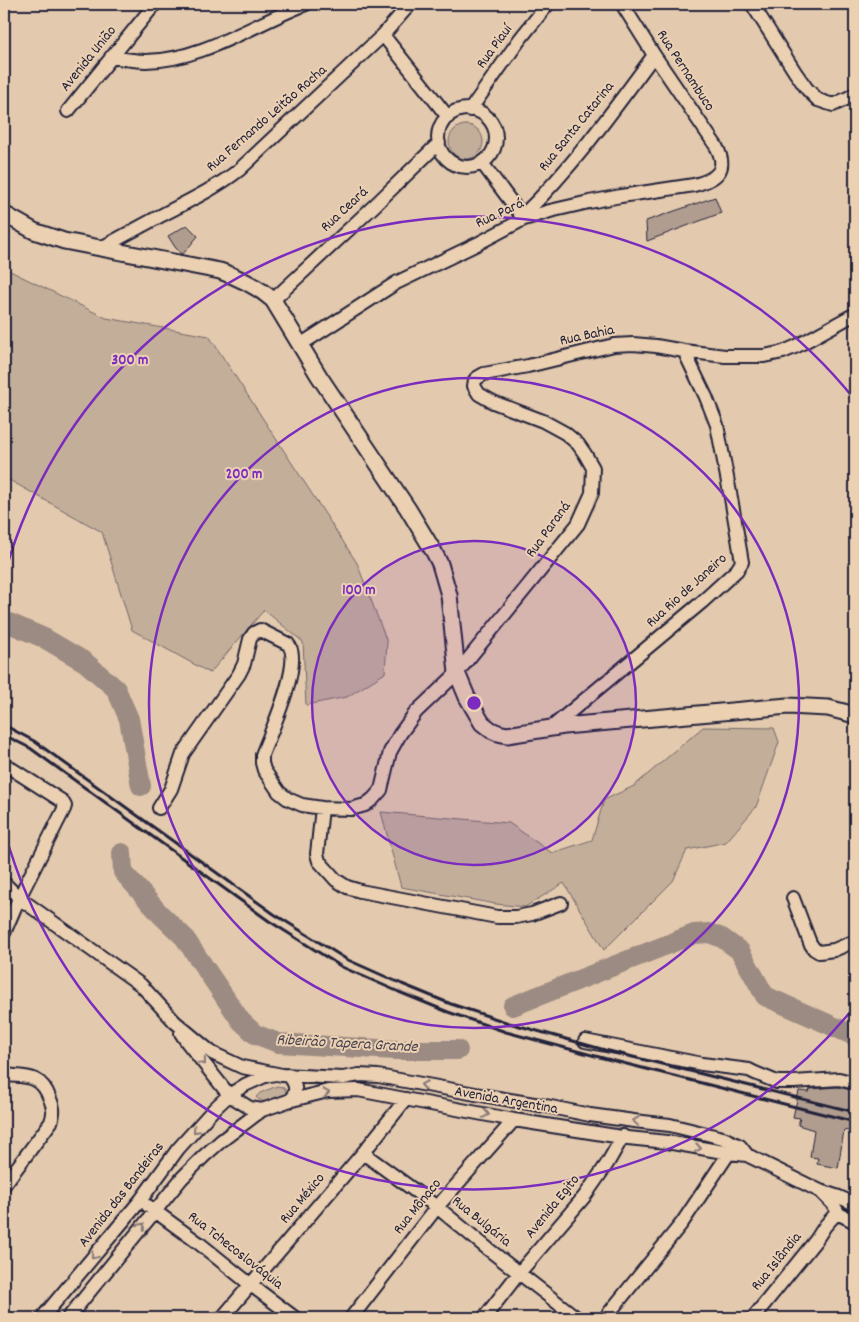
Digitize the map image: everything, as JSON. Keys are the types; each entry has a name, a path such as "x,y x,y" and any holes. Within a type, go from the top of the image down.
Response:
{"main road":[{"path":"4,214 24,226 64,241 220,271 244,280 273,300 344,415 413,518 440,564 450,595 457,673 467,697 482,723 491,730 507,734 552,727 788,706 828,708 855,715"}],"street":[{"name":"Avenida União","path":"68,111 155,4"},
{"path":"111,57 145,62 188,55 222,42 306,4"},
{"name":"Rua Fernando Leitão Rocha","path":"101,248 194,199 239,170 344,73 383,35 410,4"},
{"name":"Rua Piauí","path":"470,110 520,39 548,4"},
{"name":"Rua Pernambuco","path":"622,4 654,56 705,131"},
{"path":"752,4 794,72 818,100 833,105 855,94"},
{"path":"383,35 448,117"},
{"name":"Rua Santa Catarina","path":"523,218 579,154 654,56"},
{"path":"462,110 470,110 480,112 488,118 494,127 495,147 490,156 482,163 464,167 447,159 439,143 439,134 442,125 448,117 462,110"},
{"name":"Rua Pará","path":"300,345 396,283 477,244 523,218 589,202 681,188 703,182 716,175 721,169 718,150 705,131"},
{"name":"Rua Ceará","path":"273,300 439,143"},
{"path":"482,163 523,218"},
{"name":"Rua Bahia","path":"497,372 614,345 644,344 725,356 764,356 783,352 797,346 855,314"},
{"name":"Rua Rio de Janeiro","path":"552,727 702,602 737,570 742,562 717,425 684,351"},
{"name":"Rua Paraná","path":"457,673 578,524 592,492 592,468 586,454 565,432 493,402 476,391 474,383 477,378 484,374 497,372"},
{"path":"158,808 171,789 183,754 239,674 244,664 250,639 252,635 260,630 288,644 292,650 292,672 287,691 262,754 262,763 264,770 278,792 302,805 351,809 365,805 373,799 381,790 390,752 400,734 416,712 457,673"},
{"path":"4,764 62,801 65,806 19,898 4,933"},
{"path":"322,808 317,858 336,880 347,887 497,917 516,918 562,902"},
{"path":"4,883 19,898 141,985 175,1022 212,1054 242,1067 283,1074 294,1080 296,1085 295,1092 288,1101"},
{"path":"793,898 814,949 819,952 834,950 855,941"},
{"path":"175,1022 187,1042 230,1095 250,1108 262,1110"},
{"path":"585,1041 702,1064 749,1070 778,1082 839,1079 855,1082"},
{"name":"Avenida das Bandeiras","path":"42,1318 140,1201 178,1149 214,1109 245,1085 265,1076 283,1074"},
{"name":"Avenida Argentina","path":"283,1074 343,1078 359,1075 378,1076 590,1115 670,1125 723,1138 740,1146 747,1155"},
{"path":"4,1075 30,1077 42,1084 50,1097 54,1114 51,1122 5,1182"},
{"name":"Avenida Argentina","path":"262,1110 288,1101 328,1092 358,1090 514,1120 747,1155 820,1191"},
{"name":"Rua México","path":"222,1318 363,1153 406,1099"},
{"path":"68,1318 182,1178 221,1141 262,1110"},
{"name":"Rua Mônaco","path":"351,1318 437,1207 514,1120"},
{"path":"650,1140 657,1133 658,1127 656,1123"},
{"path":"666,1142 665,1132 670,1125"},
{"name":"Avenida Egito","path":"484,1318 519,1273 584,1197 607,1164 623,1136"},
{"name":"Rua Bulgária","path":"363,1153 437,1207 577,1318"},
{"path":"605,1318 682,1223 729,1153"},
{"path":"820,1191 855,1204"},
{"path":"820,1191 833,1204 839,1214 855,1222"},
{"path":"820,1191 825,1226"},
{"name":"Rua Tchecoslováquia","path":"140,1201 200,1244 295,1318"},
{"name":"Rua Islândia","path":"753,1318 816,1240 825,1226 839,1214"}],"shaded area":[{"path":"466,125 473,126 478,130 482,135 482,149 478,154 473,158 466,159 459,158 454,154 450,149 449,142 450,135 454,130 459,126"},
{"path":"4,268 106,318 209,336 357,563 387,642 385,673 347,697 306,705 303,642 264,610 210,673 132,630 102,532 4,477"},
{"path":"703,727 774,728 779,742 756,807 726,842 687,850 673,881 604,950 564,883 525,907 496,904 401,887 381,812 509,823 552,853 592,840 604,800 634,786"},
{"path":"277,1086 286,1090 286,1093 266,1101 259,1100 256,1097 260,1093"}],"building":[{"path":"715,197 721,213 647,241 646,221"},
{"path":"187,225 198,236 181,254 168,236"},
{"path":"838,1087 855,1091 853,1102 855,1103 855,1133 844,1130 838,1168 817,1164 818,1158 810,1157 814,1130 798,1125 800,1118 793,1117 799,1091 809,1092 810,1089"}],"waterway":[{"name":"Ribeirão Tapera Grande","path":"4,622 44,638 85,662 116,689 129,719 141,786"},
{"name":"Ribeirão Tapera Grande","path":"122,853 123,872 160,914 184,937 241,1021 255,1034 278,1043 395,1050 458,1050"},
{"name":"Ribeirão Tapera Grande","path":"513,1006 694,934 709,933 722,938 740,951 765,996 855,1036"}],"railway":[{"path":"4,725 34,741 274,914 346,959 451,1004 509,1023 605,1050 855,1112"},
{"path":"4,735 30,748 269,921 342,967 448,1012 506,1032 855,1122"}]}
